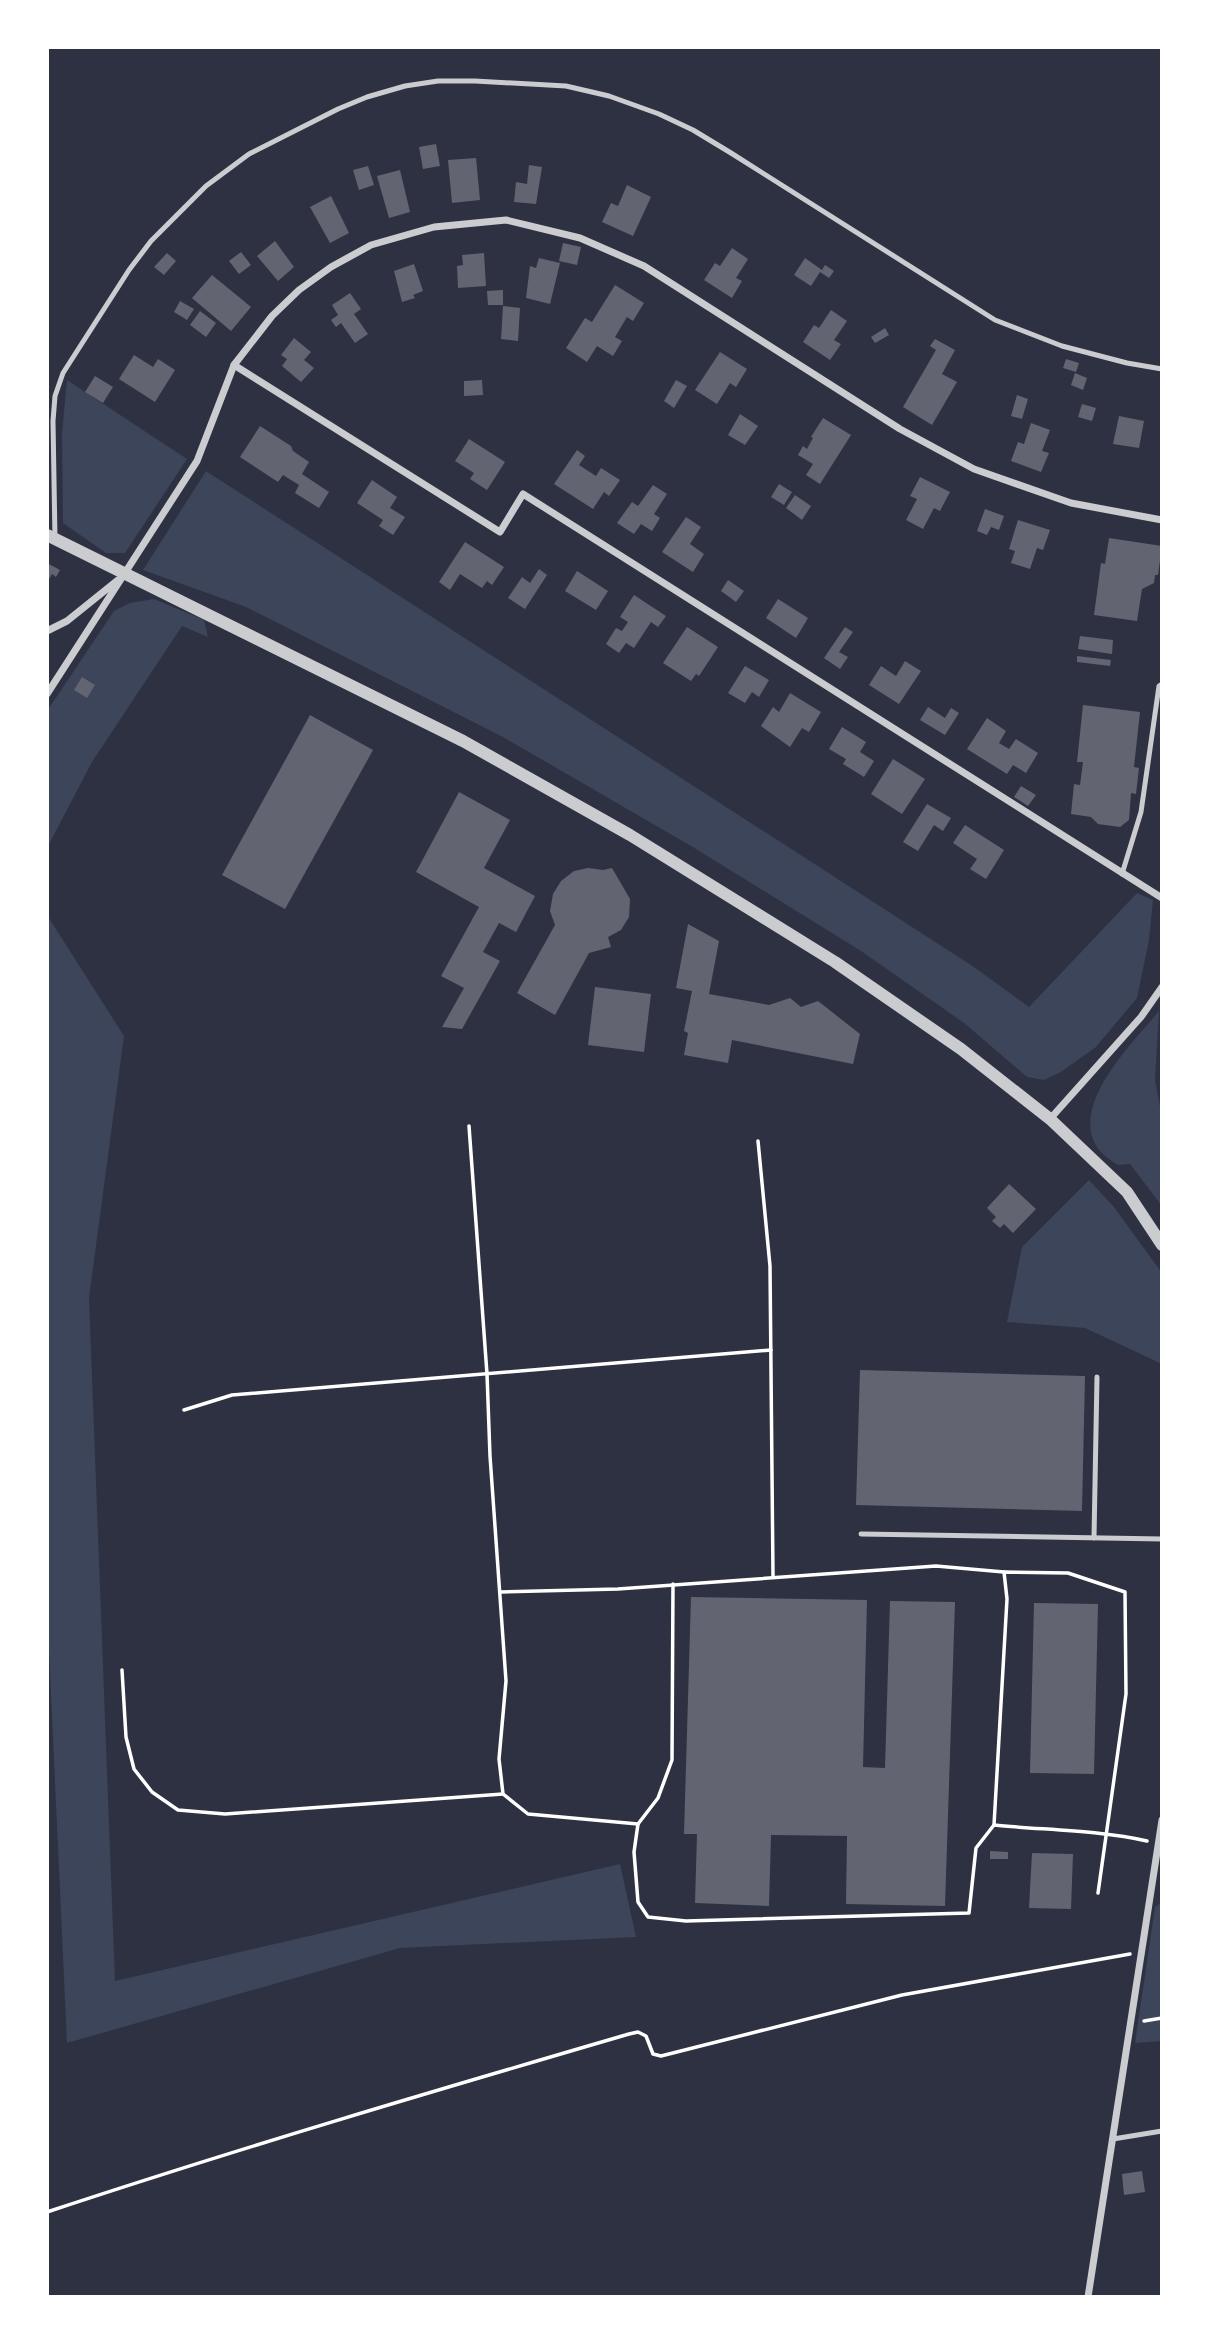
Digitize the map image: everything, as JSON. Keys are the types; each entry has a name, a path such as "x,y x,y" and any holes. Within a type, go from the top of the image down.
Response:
{"street":[{"path":"47,694 197,461 234,365 272,316 299,290 331,267 371,245 433,227 506,220 580,238 644,266 900,429 974,469 1071,503 1162,520"},
{"path":"234,365 500,532 523,494 1162,898"},
{"path":"51,537 433,726 630,835 835,961 961,1049 1050,1119 1127,1192 1162,1245"},
{"path":"47,631 67,621 124,575"},
{"path":"1050,1119 1141,1017 1162,987"},
{"path":"1088,2297 1162,1820"}],"lane":[{"path":"51,537 53,421 58,384 92,325 129,270 173,218 206,186 249,154 338,108 405,86 438,81 566,86 609,96 659,114 732,153 995,320 1062,345 1127,363 1162,369"},
{"path":"1122,874 1141,812 1159,686 1162,684"},
{"path":"1094,1538 1097,1377"},
{"path":"861,1534 1162,1539"},
{"path":"1113,2139 1162,2131"}],"path":[{"path":"469,1126 506,1681 499,1759 503,1794"},
{"path":"758,1141 770,1266 773,1576"},
{"path":"184,1410 232,1395 771,1350"},
{"path":"501,1592 618,1589 936,1566 1004,1572 1068,1573 1125,1592 1126,1693 1098,1893"},
{"path":"673,1584 672,1760 658,1798 638,1824 634,1852 638,1902 648,1917 686,1922 969,1913 976,1848 994,1825 1007,1599 1004,1572"},
{"path":"122,1670 125,1737 134,1769 152,1793 178,1810 225,1814 503,1794 528,1814 638,1824"},
{"path":"994,1825 1160,1844"},
{"path":"47,2212 328,2122 629,2034 638,2032 646,2036 653,2054 662,2056 902,1995 1142,1952"},
{"path":"1132,2019 1142,2021 1162,2018"}],"shaded area":[{"path":"67,380 187,459 125,553 106,553 63,523 62,433"},
{"path":"206,471 974,967 1029,1007 1137,893 1153,900 1149,940 1137,998 1096,1047 1061,1072 1044,1080 1027,1077 964,1023 861,951 691,846 503,737 246,607 143,570"},
{"path":"154,599 204,620 208,637 182,626 92,762 47,848 47,711 114,611 130,603"},
{"path":"47,915 124,1036 89,1298 115,1981 620,1864 636,1937 400,1948 67,2043 47,1608"},
{"path":"1159,1011 1155,1080 1162,1117 1162,1206 1130,1164 1118,1165 1106,1157 1091,1134 1091,1115 1096,1096 1120,1058"},
{"path":"1089,1180 1114,1207 1162,1273 1162,1364 1085,1328 1007,1322 1022,1247"},
{"path":"1162,1902 1162,2041 1135,2043 1155,1907"}],"building":[{"path":"436,144 440,166 423,169 419,147"},
{"path":"476,158 480,200 452,203 448,160"},
{"path":"529,165 542,167 536,204 514,202 516,182 527,184"},
{"path":"368,166 374,185 359,190 353,170"},
{"path":"400,170 410,212 389,218 377,176"},
{"path":"627,185 651,197 633,236 602,222 611,203 618,206"},
{"path":"331,196 349,233 330,243 310,207"},
{"path":"275,241 294,267 278,281 257,256"},
{"path":"563,243 581,247 577,265 559,261"},
{"path":"732,248 748,259 736,278 742,281 732,298 704,280 715,263 720,266"},
{"path":"241,252 251,265 239,274 229,261"},
{"path":"167,253 176,261 164,275 154,267"},
{"path":"484,253 486,286 458,288 457,266 463,265 462,255"},
{"path":"539,258 560,263 550,304 526,298 530,266 536,268"},
{"path":"805,258 822,270 825,265 834,271 829,278 820,272 811,286 794,275"},
{"path":"414,264 423,291 413,295 415,298 402,302 394,271"},
{"path":"212,275 251,307 231,331 192,298"},
{"path":"615,285 644,303 633,321 627,317 615,337 622,341 613,356 597,346 587,362 566,348 585,318 592,322"},
{"path":"503,290 503,305 488,305 487,291"},
{"path":"350,293 361,309 354,314 368,334 355,343 341,323 336,327 331,320 338,315 332,305"},
{"path":"180,301 194,309 187,320 174,312"},
{"path":"503,306 520,308 518,341 501,339"},
{"path":"831,310 847,321 834,340 841,344 830,360 803,342 814,325 819,328"},
{"path":"200,311 216,323 206,337 190,325"},
{"path":"885,328 889,335 875,343 871,337"},
{"path":"294,338 311,352 304,360 314,368 301,382 282,366 287,359 281,355"},
{"path":"935,339 955,350 942,374 957,382 932,425 903,407 936,350 930,346"},
{"path":"720,352 747,369 736,387 730,383 717,404 695,390"},
{"path":"134,355 153,367 158,359 175,370 155,402 119,379"},
{"path":"1066,359 1079,363 1076,372 1063,368"},
{"path":"1075,373 1087,378 1083,390 1071,385"},
{"path":"95,376 113,387 103,403 85,392"},
{"path":"482,380 483,395 464,396 464,381"},
{"path":"676,380 687,386 674,408 664,401"},
{"path":"1017,395 1028,399 1022,419 1011,416"},
{"path":"1082,404 1096,408 1092,421 1078,417"},
{"path":"740,414 758,426 745,445 728,435"},
{"path":"1119,416 1144,421 1139,448 1113,444"},
{"path":"823,418 851,435 820,484 806,475 813,464 798,455 803,446 807,449"},
{"path":"1031,423 1050,430 1042,451 1049,453 1041,472 1011,461 1018,442 1024,444"},
{"path":"260,426 291,446 293,451 309,462 302,474 329,492 319,508 295,493 299,485 283,475 278,482 240,457"},
{"path":"469,439 505,462 487,490 470,479 474,473 455,461"},
{"path":"577,450 585,456 579,465 596,476 601,468 620,480 609,496 604,492 593,509 554,484"},
{"path":"920,477 950,492 940,511 934,508 923,529 906,520 917,499 910,496"},
{"path":"372,480 397,497 390,508 405,517 393,535 379,526 383,520 357,503"},
{"path":"779,484 792,492 784,505 771,497"},
{"path":"653,485 667,494 654,514 660,518 652,531 641,524 634,534 617,523 632,502 638,506"},
{"path":"795,495 811,506 802,520 786,508"},
{"path":"985,509 1004,516 999,530 991,527 987,535 977,531"},
{"path":"686,517 701,527 690,544 704,554 693,572 662,552"},
{"path":"1018,520 1050,530 1043,550 1037,548 1030,569 1011,563 1015,551 1009,549"},
{"path":"1109,538 1162,546 1158,575 1155,575 1154,583 1142,589 1137,621 1094,615 1101,563 1105,564"},
{"path":"465,542 504,567 492,585 487,581 482,588 460,574 450,590 439,582"},
{"path":"47,563 60,570 56,577 52,574 47,583"},
{"path":"539,569 547,575 525,609 508,598 522,577 530,583"},
{"path":"577,571 608,591 596,610 565,591"},
{"path":"728,580 744,591 736,602 721,591"},
{"path":"634,595 666,616 658,627 651,622 634,648 626,643 619,653 606,644 616,628 622,631 628,622 620,617"},
{"path":"778,599 808,618 796,638 766,618"},
{"path":"687,627 718,647 699,676 696,674 691,681 663,663"},
{"path":"845,627 853,632 839,652 848,657 840,669 824,658"},
{"path":"1080,636 1113,640 1112,654 1078,649"},
{"path":"1077,656 1111,660 1110,666 1077,662"},
{"path":"905,661 921,671 899,704 869,685 881,666 896,676"},
{"path":"745,666 769,680 759,697 752,692 745,703 728,693"},
{"path":"82,677 95,685 87,698 74,690"},
{"path":"790,693 821,712 809,732 802,728 790,747 761,726 773,707 779,712"},
{"path":"1083,705 1140,712 1134,767 1139,768 1136,794 1131,793 1129,820 1120,827 1098,824 1091,817 1071,814 1074,784 1080,785 1083,762 1077,762"},
{"path":"928,707 945,718 951,708 959,713 945,735 920,720"},
{"path":"310,715 373,750 285,909 222,875"},
{"path":"987,718 1006,731 999,743 1009,749 1016,739 1038,753 1026,773 1013,765 1007,774 967,749"},
{"path":"842,727 866,742 860,752 874,761 864,777 843,764 846,759 829,749"},
{"path":"893,759 925,779 902,814 871,794"},
{"path":"1021,786 1036,795 1028,806 1014,797"},
{"path":"459,792 510,820 484,868 535,896 516,932 499,923 483,952 500,961 462,1029 442,1027 464,988 441,976 479,907 416,872"},
{"path":"927,804 951,818 943,831 934,825 918,851 903,842"},
{"path":"965,825 1004,850 986,879 970,869 977,859 953,843"},
{"path":"612,868 630,899 629,917 621,930 608,937 611,947 589,953 555,1015 517,993 555,925 550,911 553,894 561,881 574,871"},
{"path":"688,924 719,941 709,994 769,1005 790,998 801,1007 818,1001 860,1034 853,1064 732,1040 728,1063 684,1055 688,1033 684,1031 692,991 676,988"},
{"path":"595,987 651,994 644,1052 588,1045"},
{"path":"1009,1184 1036,1209 1013,1233 1004,1224 1000,1228 992,1221 996,1217 987,1208"},
{"path":"860,1370 1085,1376 1082,1511 856,1505"},
{"path":"691,1597 867,1600 863,1767 885,1768 890,1601 955,1602 945,1906 846,1904 847,1836 771,1835 769,1906 695,1903 697,1834 684,1834"},
{"path":"1034,1603 1098,1604 1094,1774 1030,1773"},
{"path":"990,1851 1008,1852 1008,1859 990,1859"},
{"path":"1032,1853 1073,1854 1071,1909 1029,1908"},
{"path":"1142,2171 1145,2192 1124,2195 1122,2174"}]}
